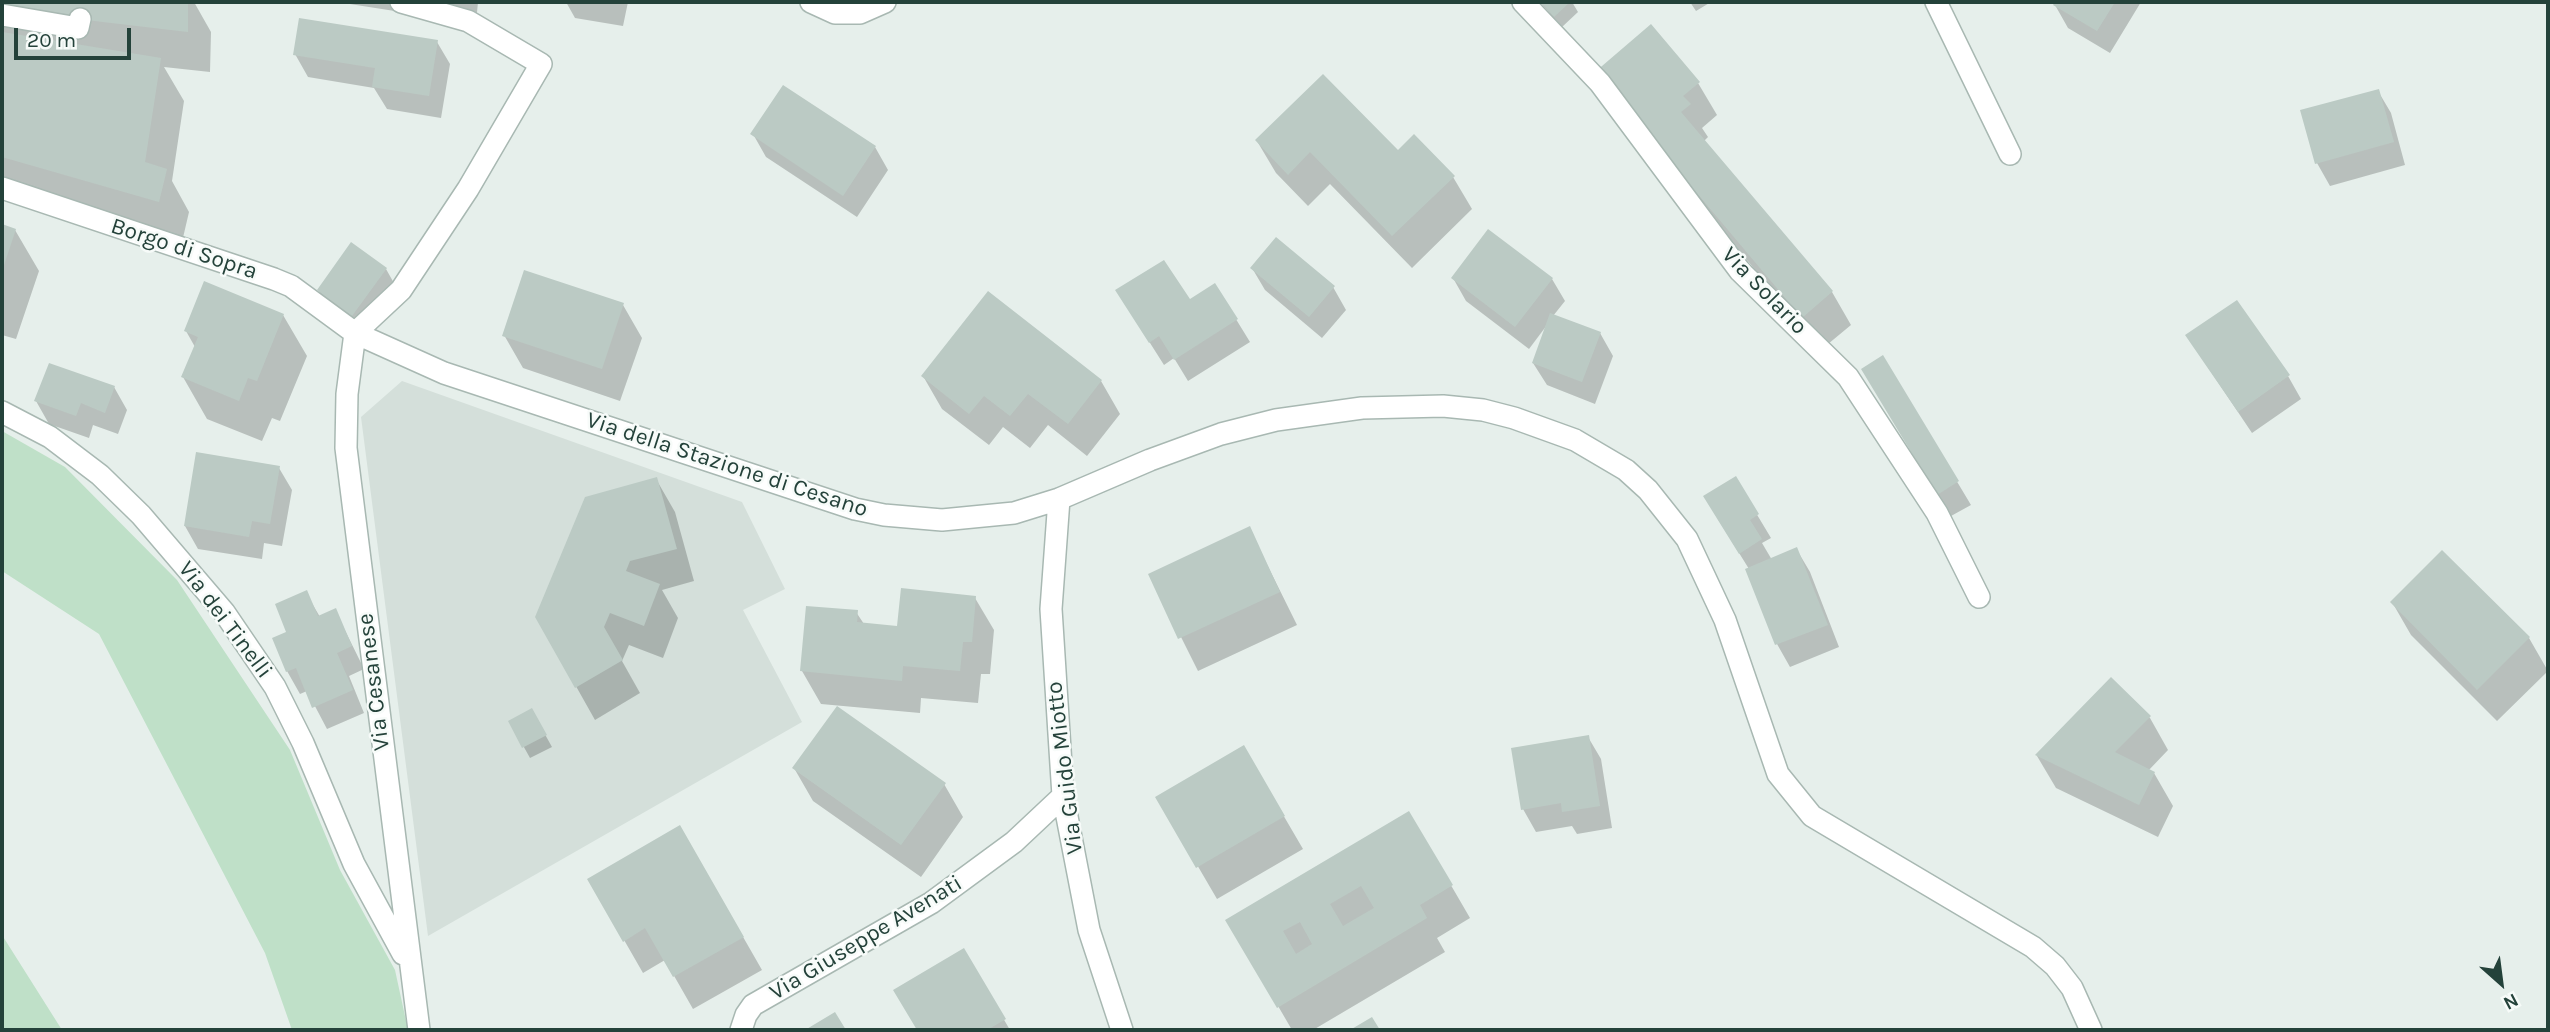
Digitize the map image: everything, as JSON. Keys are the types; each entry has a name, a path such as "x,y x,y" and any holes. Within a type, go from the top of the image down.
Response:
{"street":[{"path":"355,333 401,290 468,189 541,64 468,21 401,2"},
{"path":"811,2 835,13 860,13 885,2"},
{"name":"Via Solario","path":"1523,2 1600,83 1740,271 1848,377 1937,513 1979,597"},
{"path":"1936,2 2010,154"},
{"path":"2,15 78,29 80,19"},
{"name":"Borgo di Sopra","path":"2,188 274,279 291,286 355,333"},
{"name":"Via della Stazione di Cesano","path":"355,333 444,373 855,509 917,519 970,519 1014,513 1059,499 1150,460 1222,435 1276,420 1362,408 1443,406 1483,410 1575,440 1626,470 1648,490 1687,539 1725,620 1778,774 1812,816 2033,947 2055,966 2072,988 2091,1030"},
{"name":"Via Cesanese","path":"355,333 347,394 346,448 419,1030"},
{"name":"Via dei Tinelli","path":"2,412 50,437 100,475 141,515 224,612 275,687 303,743 354,864 409,965"},
{"name":"Via Guido Miotto","path":"1059,499 1051,609 1063,796 1089,930 1122,1030"},
{"name":"Via Giuseppe Avenati","path":"741,1030 753,1005 900,923 940,897 1014,842 1063,796"}],"shaded area":[{"path":"402,381 742,502 785,589 743,610 802,722 428,936 361,417"}],"green space":[{"path":"2,431 65,467 177,580 290,750 340,870 395,970 408,1030 292,1030 265,953 99,634 2,571"},
{"path":"2,935 62,1030 2,1030"}],"building":[{"path":"2,2 188,2 188,32 2,10"},
{"path":"1541,2 1570,2 1554,17"},
{"path":"2055,2 2115,2 2097,31 2053,5"},
{"path":"299,18 438,40 429,96 372,87 375,68 293,55"},
{"path":"1651,24 1700,82 1683,96 1691,104 1681,112 1833,291 1802,318 1595,72"},
{"path":"2,32 161,58 145,162 167,169 159,202 2,157"},
{"path":"1323,74 1398,150 1414,134 1455,176 1392,236 1310,152 1288,175 1255,140"},
{"path":"783,85 876,146 843,196 750,134"},
{"path":"2379,89 2394,142 2315,164 2300,110"},
{"path":"2,224 16,229 2,271"},
{"path":"1488,229 1553,278 1515,327 1451,278"},
{"path":"1276,237 1335,286 1309,317 1250,268"},
{"path":"351,242 387,268 352,316 317,290"},
{"path":"1164,260 1190,299 1215,283 1238,319 1174,360 1159,336 1149,343 1115,290"},
{"path":"524,270 624,303 602,369 502,336"},
{"path":"204,281 284,314 257,381 248,378 239,401 181,377 198,337 184,331"},
{"path":"988,291 1102,380 1068,424 1028,394 1010,416 984,396 969,414 921,376"},
{"path":"2237,300 2290,375 2238,412 2185,335"},
{"path":"1550,313 1601,332 1582,382 1532,363"},
{"path":"1883,355 1959,481 1937,495 1861,369"},
{"path":"49,363 115,386 105,413 81,403 76,416 34,401"},
{"path":"196,452 280,466 270,524 252,521 249,537 184,526"},
{"path":"1736,476 1759,514 1750,520 1762,539 1739,554 1703,496"},
{"path":"657,477 677,549 630,561 626,571 660,584 644,626 610,613 604,627 623,660 575,688 535,617 585,497"},
{"path":"1250,526 1280,592 1178,639 1148,574"},
{"path":"1797,547 1828,625 1775,645 1745,569"},
{"path":"2442,550 2530,637 2477,690 2390,602"},
{"path":"901,588 976,596 972,642 963,642 960,671 903,666 902,681 800,671 806,606 858,610 857,622 897,626"},
{"path":"307,590 318,616 336,608 352,646 337,653 353,690 312,708 296,668 286,672 272,638 286,632 275,604"},
{"path":"2111,677 2151,716 2115,752 2155,772 2139,805 2035,755"},
{"path":"837,706 946,783 901,845 792,768"},
{"path":"532,708 547,735 522,748 508,721"},
{"path":"1589,735 1600,806 1562,812 1561,803 1521,810 1511,748"},
{"path":"1244,745 1285,816 1196,868 1155,797"},
{"path":"1409,811 1453,885 1420,905 1427,918 1277,1008 1225,920","holes":["1361,886 1374,908 1343,926 1330,904","1300,922 1312,944 1296,954 1283,931"]},
{"path":"680,825 744,937 673,977 645,928 623,942 587,879"},
{"path":"964,948 1006,1019 987,1030 917,1030 893,990"},
{"path":"835,1012 846,1030 805,1030"},
{"path":"1372,1017 1380,1030 1350,1030"}]}
